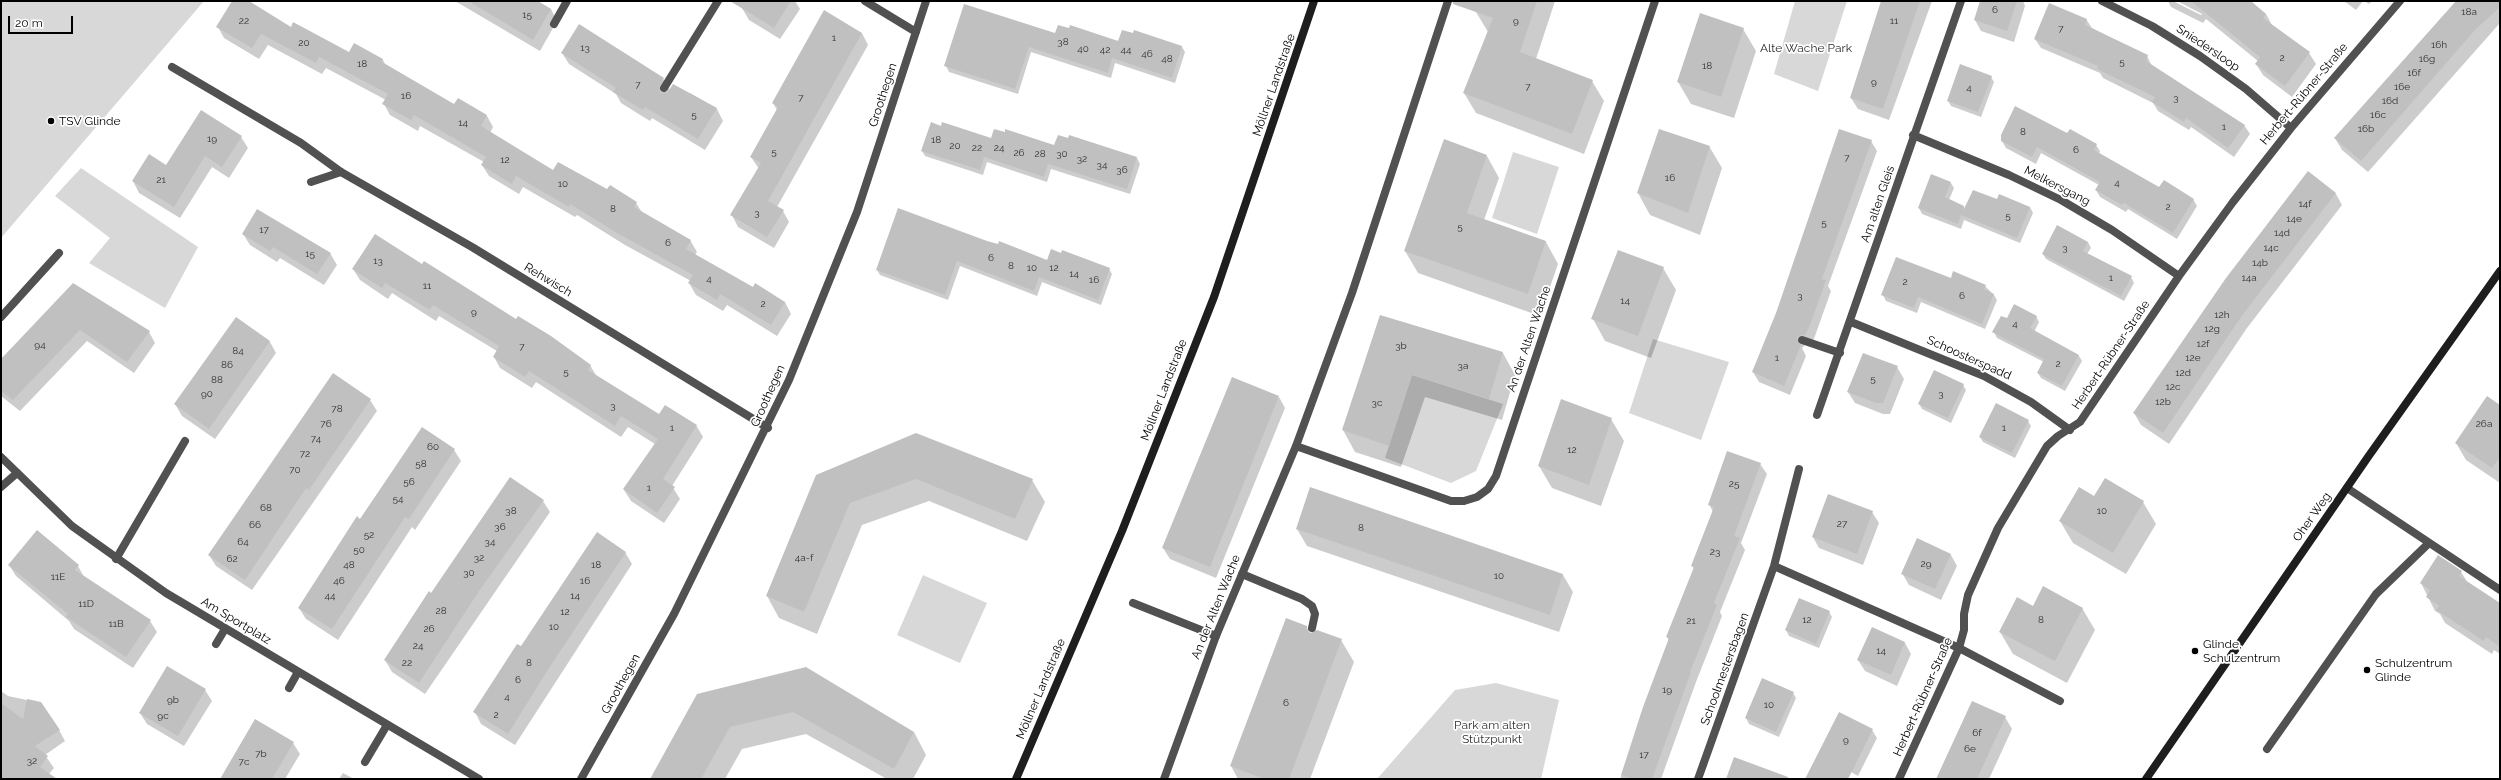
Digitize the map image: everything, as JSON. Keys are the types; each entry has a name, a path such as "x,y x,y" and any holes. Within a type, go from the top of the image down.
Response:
{"main road":[{"name":"Möllner Landstraße","path":"1016,779 1122,531 1214,297 1314,1"},
{"name":"Oher Weg","path":"2146,779 2347,488 2500,271"}],"street":[{"path":"554,24 567,1"},
{"path":"664,88 718,1"},
{"path":"865,1 916,32"},
{"name":"Groothegen","path":"581,779 674,614 768,428 857,212 926,1"},
{"name":"An der Alten Wache","path":"1164,779 1216,636 1296,446 1359,273 1448,1"},
{"name":"An der Alten Wache","path":"1296,446 1451,501 1464,501 1477,497 1488,489 1496,476 1655,1"},
{"name":"Am alten Gleis","path":"1817,415 1851,322 1961,1"},
{"name":"Sniedersloop","path":"2102,1 2152,26 2200,56 2246,89 2291,128"},
{"name":"Herbert-Rübner-Straße","path":"1899,779 1959,648 1964,630 1964,614 1968,595 1998,528 2047,446 2058,436 2070,430 2088,412 2179,276 2233,202 2291,128 2400,1"},
{"name":"Rehwisch","path":"172,67 301,143 341,172 472,247 768,428"},
{"name":"Melkersgang","path":"1914,135 2009,175 2061,200 2112,230 2179,276"},
{"path":"311,182 341,172"},
{"path":"1,317 59,253"},
{"name":"Schoosterspadd","path":"1851,322 1984,376 2031,402 2070,430"},
{"path":"1802,340 1840,353"},
{"path":"116,559 185,441"},
{"name":"Am Sportplatz","path":"1,457 72,526 166,594 479,779"},
{"name":"Schoolmestersbagen","path":"1698,779 1774,566 1799,469"},
{"path":"1,487 17,473"},
{"path":"2347,488 2500,590"},
{"path":"2267,749 2376,594 2429,543"},
{"path":"1774,566 1959,648 2060,701"},
{"path":"1242,574 1302,599 1312,606 1315,614 1312,628"},
{"path":"1133,603 1216,636"},
{"path":"216,644 225,629"},
{"path":"289,688 298,672"},
{"path":"364,762 387,725"}],"green space":[{"name":"TSV Glinde","path":"1,1 204,1 1,238"},
{"name":"Alte Wache Park","path":"1795,1 1847,1 1818,91 1774,74"},
{"path":"1513,152 1559,167 1537,234 1492,218"},
{"path":"81,168 198,247 165,308 89,263 110,238 55,196"},
{"path":"1653,339 1729,362 1701,440 1629,413"},
{"path":"1412,375 1503,404 1476,471 1451,483 1385,458"},
{"path":"923,575 987,603 960,663 897,635"},
{"name":"Park am alten Stützpunkt","path":"1496,683 1559,700 1541,779 1377,779 1455,690"}],"building":[{"path":"232,1 249,1 291,27 293,22 349,52 354,43 383,59 382,62 454,104 458,98 487,115 481,126 553,170 558,162 607,189 610,185 637,202 634,207 691,240 686,249 753,287 755,283 785,302 771,325 720,294 717,300 688,283 693,275 617,233 570,204 569,207 516,176 512,184 481,165 486,157 414,115 411,120 382,104 388,94 319,57 316,63 261,34 252,48 216,27"},
{"path":"468,1 538,1 551,9 533,40"},
{"path":"730,1 791,1 774,28"},
{"path":"1453,1 1537,1 1520,52 1593,80 1572,134 1463,93 1493,18 1453,4"},
{"path":"1881,1 1920,1 1883,109 1850,98"},
{"path":"1980,1 2017,1 2007,31 1974,20"},
{"path":"2191,1 2251,1 2266,14 2263,18 2310,52 2285,86 2255,64 2260,57"},
{"path":"2456,1 2500,1 2500,7 2475,30 2361,161 2334,138"},
{"path":"2049,3 2087,19 2085,25 2148,55 2146,61 2245,125 2228,148 2186,118 2184,122 2152,102 2155,97 2097,69 2098,66 2034,39"},
{"path":"964,4 1055,33 1058,25 1069,28 1070,25 1118,41 1122,30 1133,33 1134,30 1182,46 1172,78 1112,58 1108,73 1029,47 1015,89 944,66"},
{"path":"824,10 862,33 768,201 784,210 767,237 730,215 761,163 750,157 778,107 772,103"},
{"path":"1700,13 1744,28 1721,97 1677,82"},
{"path":"579,24 664,78 659,87 661,93 667,93 673,84 717,108 698,139 645,107 643,110 613,92 616,88 561,53"},
{"path":"1960,64 1992,76 1978,112 1947,101"},
{"path":"2015,106 2067,133 2070,129 2097,144 2094,150 2159,187 2164,180 2194,199 2173,233 2124,203 2122,205 2095,190 2100,182 2037,147 2032,157 2001,141 2001,135"},
{"path":"201,110 242,136 222,167 205,156 174,207 132,181 149,154 166,165"},
{"path":"931,122 941,126 942,122 991,138 994,129 1005,132 1005,129 1054,145 1058,135 1068,138 1069,135 1137,157 1127,189 1048,164 1044,177 984,157 980,170 921,151"},
{"path":"1659,129 1710,146 1688,213 1637,193"},
{"path":"1839,129 1872,140 1822,279 1826,280 1810,325 1805,335 1801,335 1797,338 1798,343 1801,345 1784,386 1752,372 1776,313"},
{"path":"1444,139 1487,155 1467,213 1546,241 1528,294 1404,251"},
{"path":"2308,171 2336,193 2241,317 2163,433 2133,413 2226,278"},
{"path":"1931,174 1951,182 1945,197 1964,206 1963,211 1973,190 1997,199 1999,194 2030,207 2017,238 1961,215 1958,224 1918,208"},
{"path":"898,208 987,241 998,244 999,241 1047,260 1051,249 1061,253 1062,250 1110,268 1098,300 1039,277 1034,291 957,261 945,295 876,270"},
{"path":"257,209 331,253 317,274 273,247 270,251 242,234"},
{"path":"2057,225 2088,242 2083,251 2132,276 2121,296 2042,254"},
{"path":"375,234 422,264 424,261 516,319 518,316 551,336 591,365 588,370 659,414 665,405 697,425 663,479 675,487 657,513 623,489 658,439 621,416 615,426 529,371 525,377 493,357 499,346 433,305 430,310 385,283 382,288 352,269"},
{"path":"1618,250 1664,267 1638,336 1591,319"},
{"path":"1896,257 1951,278 1953,271 1986,285 1984,289 1994,294 1982,324 1918,297 1914,308 1881,295"},
{"path":"73,283 150,331 127,362 80,330 13,400 1,391 1,359"},
{"path":"2014,304 2037,316 2030,328 2079,355 2062,386 2037,373 2044,359 1992,332 2001,316 2007,318"},
{"path":"1380,315 1503,352 1489,399 1412,375 1389,446 1342,430"},
{"path":"236,317 270,341 209,429 174,404"},
{"path":"1863,353 1898,366 1883,403 1876,403 1847,392"},
{"path":"1934,370 1964,384 1948,418 1918,404"},
{"path":"333,373 371,399 309,490 306,488 245,580 208,555"},
{"path":"1232,377 1279,396 1210,567 1162,548"},
{"path":"2487,396 2500,405 2500,457 2492,468 2455,443"},
{"path":"1561,399 1612,418 1589,485 1538,466"},
{"path":"1996,403 2029,420 2012,453 1979,437"},
{"path":"422,427 455,449 409,519 405,517 332,629 298,608 357,516 360,519"},
{"path":"916,433 1033,479 1015,519 916,479 850,503 804,612 766,596 816,475"},
{"path":"1727,451 1761,463 1734,536 1740,538 1714,603 1717,605 1690,672 1652,779 1632,779 1621,775 1643,707 1669,638 1666,637 1694,567 1691,566 1714,507 1708,505"},
{"path":"510,477 544,500 479,591 419,683 384,660 429,591 431,593"},
{"path":"2105,478 2144,501 2113,553 2059,521 2079,487 2094,496"},
{"path":"1310,487 1563,574 1550,615 1296,529"},
{"path":"1828,494 1873,511 1857,554 1812,537"},
{"path":"37,530 79,565 75,570 151,620 126,657 66,617 68,614 8,565"},
{"path":"597,532 626,552 549,668 508,734 473,712 517,644 521,646"},
{"path":"1917,538 1951,554 1935,589 1901,574"},
{"path":"2438,555 2462,571 2459,576 2500,603 2500,647 2486,637 2484,641 2436,610 2439,606 2426,597 2430,590 2420,583"},
{"path":"2043,586 2083,608 2055,661 1999,632 2017,597 2033,606"},
{"path":"1799,598 1830,611 1816,644 1785,630"},
{"path":"1286,618 1307,626 1307,630 1310,633 1317,630 1342,639 1289,779 1264,779 1230,766"},
{"path":"1872,627 1905,642 1891,675 1857,660"},
{"path":"167,666 206,689 178,736 139,713"},
{"path":"806,667 914,732 894,769 793,712 730,727 701,779 650,779 697,694"},
{"path":"1762,678 1794,692 1776,732 1745,718"},
{"path":"27,699 41,702 60,730 35,746 48,756 40,767 57,779 1,779 1,703 23,719"},
{"path":"1972,701 2006,716 1977,779 1936,779"},
{"path":"1839,712 1873,729 1848,779 1805,779"},
{"path":"255,719 294,742 272,779 220,779"},
{"path":"1734,757 1788,777 1788,779 1726,779"}],"place":[{"name":"TSV Glinde","path":"51,121"},
{"name":"Glinde, Schulzentrum","path":"2195,651"},
{"name":"Schulzentrum Glinde","path":"2367,670"}]}
